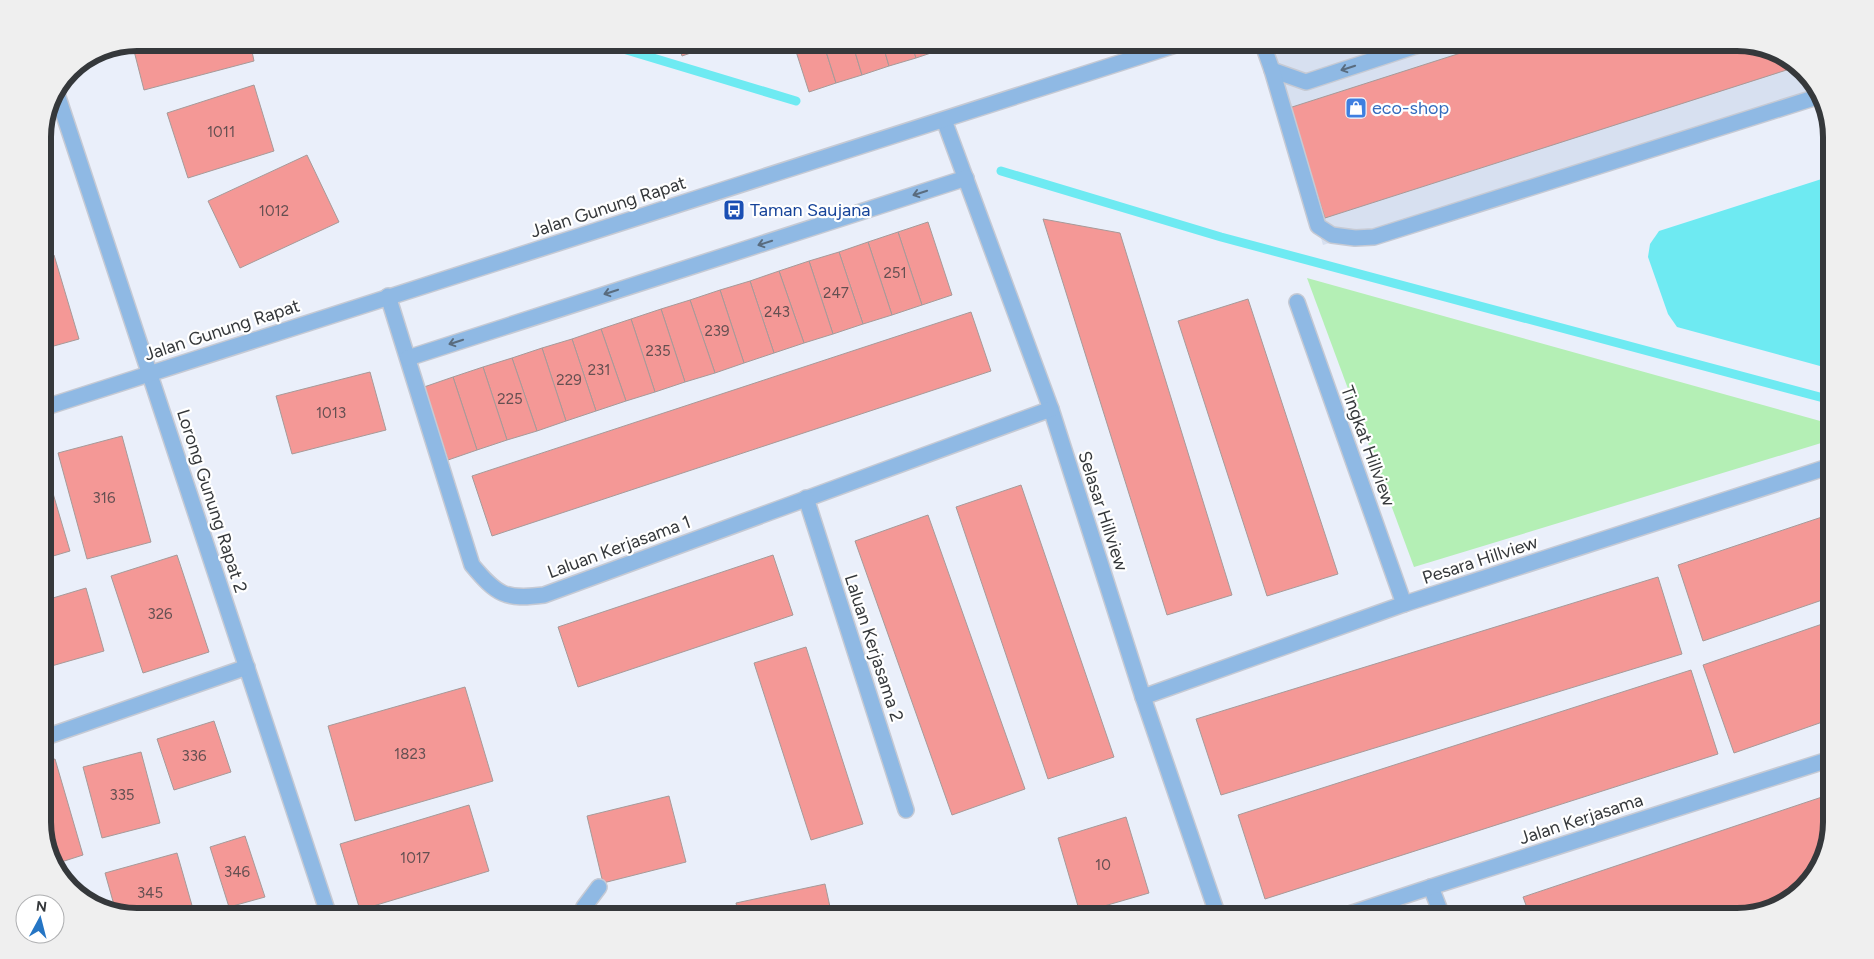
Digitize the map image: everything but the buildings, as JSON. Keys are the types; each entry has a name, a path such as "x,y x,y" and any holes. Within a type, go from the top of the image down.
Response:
{"street":[{"name":"Jalan Gunung Rapat","path":"51,405 150,372 1157,51"},
{"path":"1265,51 1318,226 1332,236 1355,238 1374,237 1813,98"},
{"path":"1272,70 1306,82 1401,51"},
{"name":"Lorong Gunung Rapat 2","path":"59,101 326,908"},
{"name":"Selasar Hillview","path":"944,120 1051,409 1142,698 1215,908"},
{"path":"408,358 966,178"},
{"name":"Laluan Kerjasama 1","path":"388,296 472,565 486,581 501,593 524,597 544,595 1051,409"},
{"name":"Tingkat Hillview","path":"1297,302 1404,604"},
{"name":"Pesara Hillview","path":"1142,698 1404,604 1823,469"},
{"name":"Laluan Kerjasama 2","path":"806,498 906,810"},
{"path":"51,735 247,667"},
{"name":"Jalan Kerjasama","path":"1367,908 1823,762"},
{"path":"584,908 599,887"},
{"path":"1431,887 1439,908"}],"shaded area":[{"path":"1266,51 1737,51 1759,54 1775,60 1794,73 1811,94 1323,245"}],"green space":[{"path":"1307,278 1823,422 1823,442 1414,567"}],"water":[{"path":"1823,179 1823,367 1677,327 1668,314 1648,257 1650,244 1659,231"}],"waterway":[{"path":"630,51 796,101"},
{"path":"1001,171 1221,237 1823,398"}],"place":[{"name":"eco-shop","path":"1356,108"},
{"name":"Taman Saujana","path":"734,210"}]}
